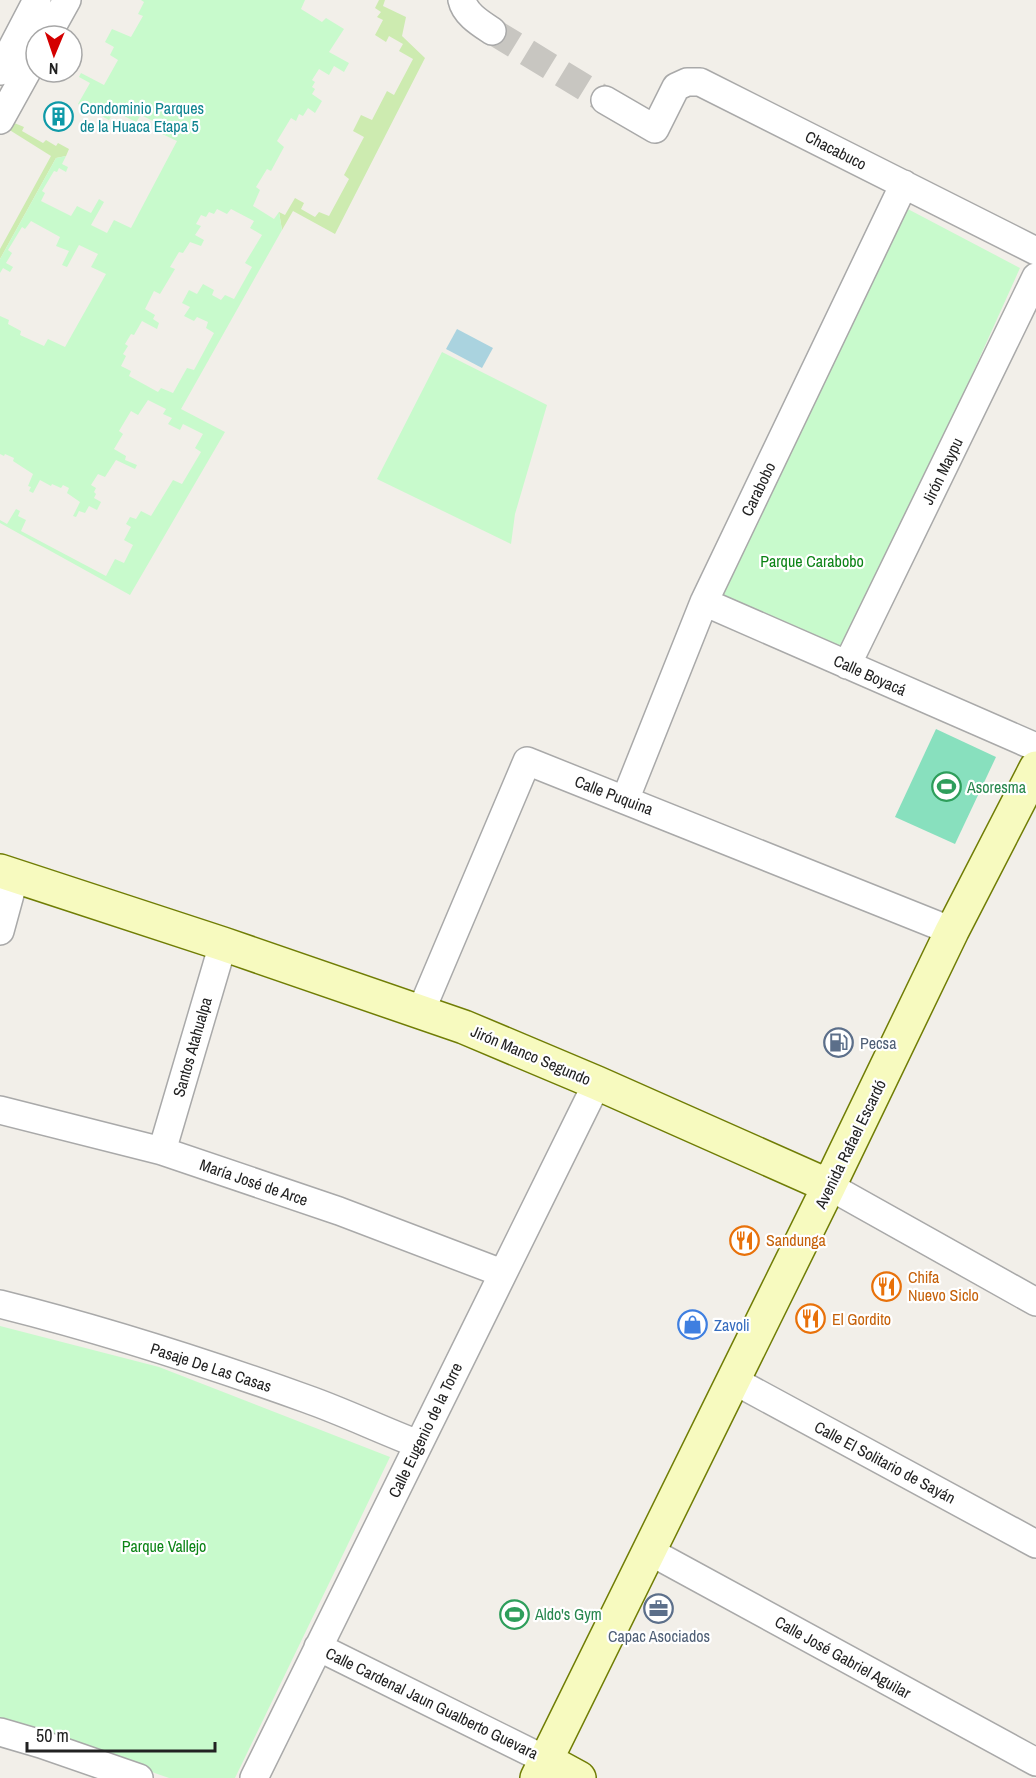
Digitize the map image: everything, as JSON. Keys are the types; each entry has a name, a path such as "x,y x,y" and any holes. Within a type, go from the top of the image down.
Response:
{"main road":[{"name":"Avenida Rafael Escardó","path":"541,1769 829,1186 952,931 1036,768"},
{"name":"Jirón Manco Segundo","path":"8,874 421,1011 597,1083 829,1186"},
{"path":"541,1769 579,1778"}],"street":[{"path":"0,71 37,0"},
{"path":"54,24 67,0"},
{"path":"462,0 464,8 492,32"},
{"path":"0,120 24,77"},
{"name":"Chacabuco","path":"605,100 655,129 676,87 687,81 700,82 1036,251"},
{"name":"Carabobo","path":"625,800 704,602 904,184"},
{"name":"Jirón Maypu","path":"848,665 1036,277"},
{"name":"Calle Boyacá","path":"704,602 1036,747"},
{"name":"Calle Puquina","path":"421,1011 526,761 952,931"},
{"path":"0,932 8,874"},
{"name":"Santos Atahualpa","path":"162,1151 223,944"},
{"name":"Calle Eugenio de la Torre","path":"254,1778 597,1083"},
{"name":"María José de Arce","path":"0,1110 162,1151 339,1211 502,1274"},
{"name":"Jirón Manco Segundo","path":"829,1186 1036,1302"},
{"name":"Pasaje De Las Casas","path":"0,1304 162,1351 309,1399 418,1444"},
{"name":"Calle El Solitario de Sayán","path":"733,1380 1036,1544"},
{"name":"Calle José Gabriel Aguilar","path":"649,1551 1036,1762"},
{"name":"Calle Cardenal Jaun Gualberto Guevara","path":"318,1647 541,1769"},
{"path":"0,1732 139,1778"}],"green space":[{"path":"141,0 305,0 301,9 322,22 326,18 344,29 329,52 349,63 344,72 334,66 329,75 319,69 312,80 315,82 312,87 315,89 312,94 322,101 315,113 308,108 303,116 299,114 296,121 291,118 277,141 284,147 271,171 267,169 256,187 260,190 253,206 274,219 279,212 282,230 181,409 225,432 130,595 0,523 0,520 7,524 16,509 20,511 18,516 26,520 21,531 106,576 115,559 124,563 133,545 124,540 131,527 126,524 130,517 136,519 141,511 151,516 173,480 182,484 201,452 195,448 203,434 183,424 180,430 168,424 172,418 163,414 166,409 148,400 138,415 131,411 119,431 123,434 114,449 126,456 125,460 137,465 135,469 116,460 105,477 98,474 91,485 96,488 94,498 101,502 97,510 89,506 85,513 79,511 76,517 73,516 80,502 67,493 69,488 63,485 61,488 52,484 51,486 40,480 33,493 29,491 31,487 28,486 33,474 13,461 14,458 0,454 0,316 9,320 8,324 21,331 20,335 44,346 48,339 65,347 106,274 91,267 98,254 79,245 67,267 62,265 69,251 56,246 60,237 31,221 25,229 22,227 8,250 12,253 6,263 13,267 10,272 3,268 0,273 0,259 56,158 66,156 62,164 68,167 66,172 59,168 57,172 54,171 42,191 45,193 41,201 71,216 77,206 91,213 99,199 104,202 91,225 107,233 114,220 131,228 177,141 158,132 161,125 141,115 136,122 114,111 109,120 78,104 90,83 84,80 84,75 104,85 118,60 110,55 114,47 105,42 112,29 131,37 143,16 138,14 144,2","holes":["217,209 227,214 231,209 254,221 250,228 262,235 245,263 252,267 234,299 225,295 221,300 212,295 214,290 203,284 197,294 189,290 182,303 190,307 184,316 194,321 197,317 208,322 206,328 214,333 194,370 187,368 173,393 161,388 158,392 129,376 131,371 121,366 126,356 123,354 128,346 125,344 131,334 134,335 142,321 157,329 159,323 153,319 155,315 145,309 154,291 160,294 175,269 170,267 179,252 183,253 190,242 201,246 204,240 195,235 201,226 196,224 201,215 206,217 209,212 214,214"]},
{"path":"379,0 385,0 383,6 406,17 402,36 425,58 335,234 293,211 282,230 279,212 285,215 295,198 304,203 301,209 315,217 319,212 329,216 349,179 344,175 364,137 353,131 361,115 372,120 387,91 394,95 413,59 399,51 403,44 389,36 386,42 375,35 383,20 377,17 381,12 375,8"},
{"path":"12,122 24,127 22,131 43,143 46,140 56,146 58,143 69,149 66,156 56,158 0,259 0,249 51,156 0,124"},
{"name":"Parque Carabobo","path":"904,207 1020,268 846,654 718,596"},
{"path":"442,352 547,405 515,514 511,544 377,479"},
{"name":"Asoresma","path":"936,729 996,757 955,844 895,817"},
{"name":"Parque Vallejo","path":"0,1326 159,1367 390,1457 235,1778 169,1778 0,1719"}],"water":[{"path":"457,329 493,348 482,368 446,349"}],"tunnel":[{"path":"492,31 605,100"}],"place":[{"name":"Condominio Parques de la Huaca Etapa 5","path":"59,117"},
{"name":"Asoresma","path":"946,787"},
{"name":"Pecsa","path":"839,1043"},
{"name":"Sandunga","path":"745,1240"},
{"name":"Chifa Nuevo Siclo","path":"887,1286"},
{"name":"El Gordito","path":"811,1319"},
{"name":"Zavoli","path":"693,1325"},
{"name":"Capac Asociados","path":"659,1608"},
{"name":"Aldo's Gym","path":"514,1614"}]}
